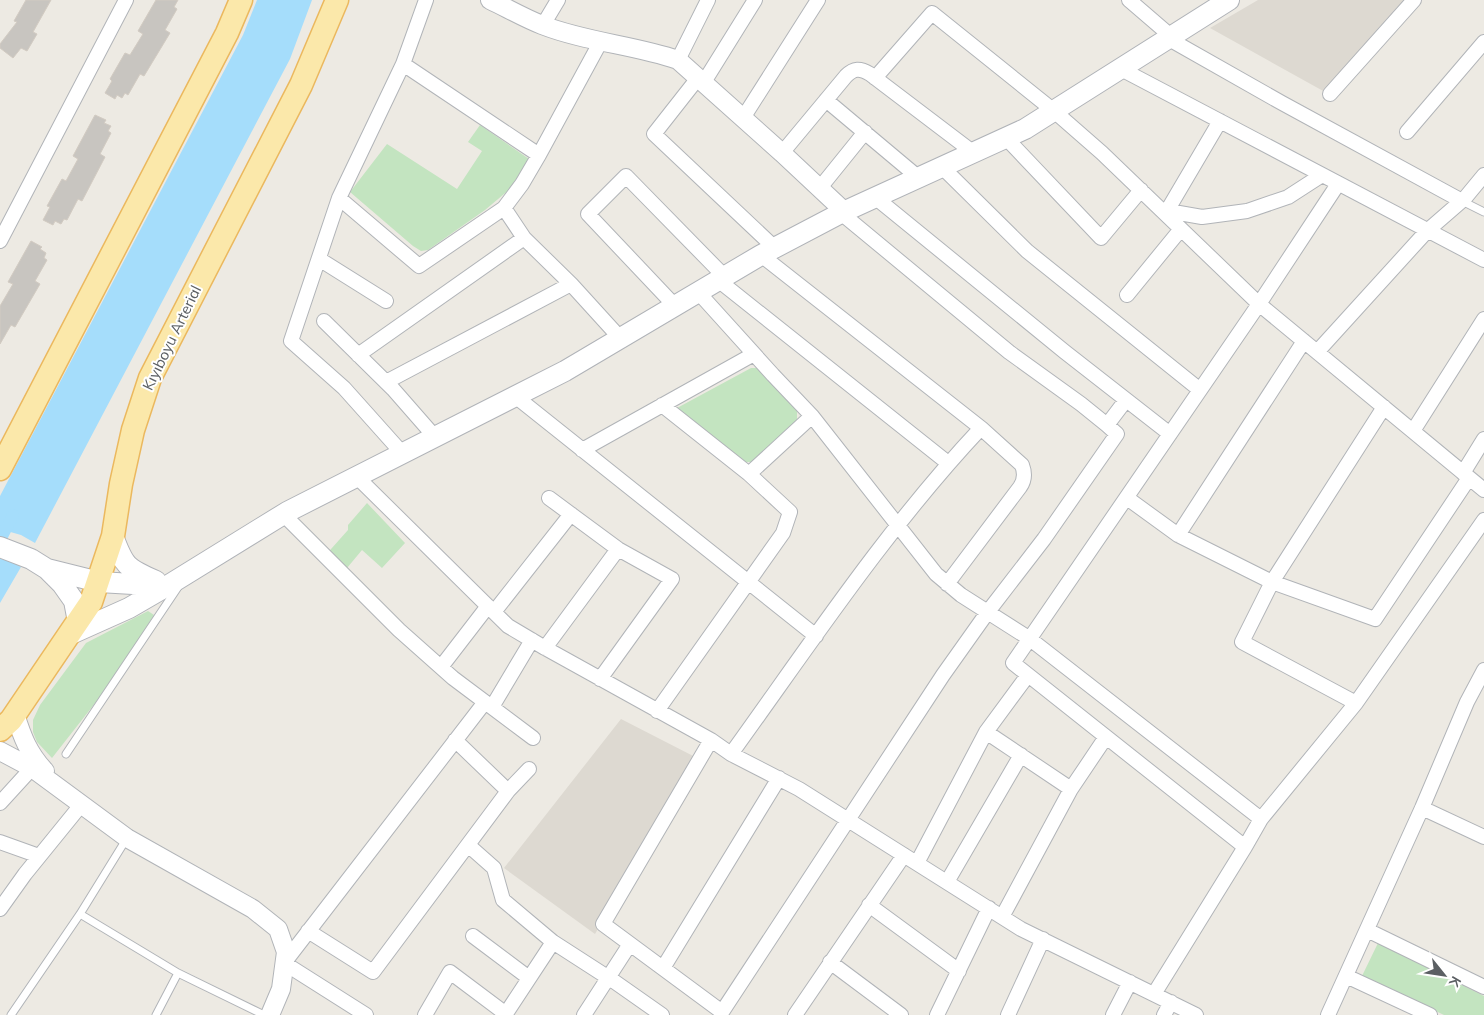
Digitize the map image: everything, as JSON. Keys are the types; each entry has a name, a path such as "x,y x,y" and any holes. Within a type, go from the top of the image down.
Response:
{"main road":[{"path":"0,469 227,33 241,0"},
{"name":"Kıyıboyu Arterial","path":"0,730 15,714 91,602 113,536 121,484 133,430 150,378 301,85 337,0"},
{"path":"39,564 62,584 74,601 74,628 129,608 284,515 564,371 768,251 843,213 1026,129 1229,0"},
{"path":"113,536 122,559 134,572 167,586"},
{"path":"0,547 39,564 99,582 167,586"}],"street":[{"path":"0,241 126,0"},
{"path":"403,454 344,388 291,340 339,198 402,64 426,0"},
{"path":"490,0 543,25 678,60 782,153 843,213 1009,352 1081,404 1117,434 1044,539 987,613 943,675 722,1012 603,924 711,740"},
{"path":"543,25 558,0"},
{"path":"678,60 708,0"},
{"path":"755,0 701,80 654,134 768,251 981,428 1022,465 1024,479 1020,487 947,584"},
{"path":"743,118 818,0"},
{"path":"1129,0 1171,38 1282,103 1462,201"},
{"path":"1330,94 1414,0"},
{"path":"875,78 932,13 1054,111 1102,153 1164,210 1259,304 1484,490"},
{"path":"339,198 418,266 504,208 522,184 539,155 601,41"},
{"path":"1407,132 1484,42"},
{"path":"402,64 539,155"},
{"path":"1121,68 1484,260"},
{"path":"782,153 826,100 852,71 857,69 864,70 974,153"},
{"path":"826,100 919,178"},
{"path":"1164,210 1220,121"},
{"path":"819,189 865,132"},
{"path":"1006,138 1100,238 1141,190"},
{"path":"942,168 1027,251 1200,390"},
{"path":"1164,210 1202,217 1247,212 1288,197 1322,175"},
{"path":"1317,352 1427,231 1462,201 1484,175"},
{"path":"676,306 588,214 626,176 721,278 948,463"},
{"path":"1245,847 1013,663 1259,304 1338,184"},
{"path":"876,198 1065,352 1170,434"},
{"path":"504,208 524,238 571,284 621,339"},
{"path":"1127,294 1182,229"},
{"path":"358,354 524,238"},
{"path":"319,258 386,302"},
{"path":"386,382 571,284"},
{"path":"698,292 812,416 925,561 947,584 987,613 1030,639 1260,819"},
{"path":"1413,431 1484,319"},
{"path":"324,321 386,382 435,437"},
{"path":"1178,535 1304,341"},
{"path":"582,450 754,354"},
{"path":"515,396 816,636"},
{"path":"1107,425 1126,400"},
{"path":"657,711 783,534 790,512 749,474 662,405"},
{"path":"1356,703 1242,642 1272,582 1384,407"},
{"path":"749,474 812,416"},
{"path":"731,754 897,525 948,463 981,428"},
{"path":"1126,498 1178,535 1272,582 1375,618 1466,475 1484,439"},
{"path":"357,477 508,626 711,740 731,754 778,778 1002,917 1196,1015"},
{"path":"549,498 618,550 672,579 600,679"},
{"path":"441,668 571,514"},
{"path":"284,515 399,630 441,668 533,738"},
{"path":"1154,994 1245,847 1260,819 1356,703 1484,520"},
{"path":"545,648 618,550"},
{"path":"284,963 455,740 488,704 532,640"},
{"path":"1328,1015 1422,808 1467,702 1484,670"},
{"path":"917,863 986,732 1028,675"},
{"path":"15,714 33,758 76,800"},
{"path":"986,732 1071,789"},
{"path":"1002,917 1071,789 1106,737"},
{"path":"455,740 508,791"},
{"path":"0,751 32,768 127,838 253,909 278,929 286,952 281,989 270,1015"},
{"path":"947,882 1021,755"},
{"path":"0,803 32,768"},
{"path":"308,931 373,972 508,791 529,769"},
{"path":"663,968 778,778"},
{"path":"0,909 39,856 76,800"},
{"path":"1422,808 1484,837"},
{"path":"0,842 39,856"},
{"path":"468,845 494,868 502,900 553,942 608,978 657,1014"},
{"path":"795,1015 904,855"},
{"path":"869,906 959,971"},
{"path":"937,1015 989,908"},
{"path":"1367,930 1484,987"},
{"path":"473,936 529,978"},
{"path":"1008,1015 1043,939"},
{"path":"425,1015 450,972 505,1014 553,942"},
{"path":"584,1015 630,944"},
{"path":"830,962 901,1015"},
{"path":"284,963 366,1015"},
{"path":"1346,976 1430,1015"},
{"path":"1113,1015 1130,982"},
{"path":"1164,1015 1171,1002"}],"lane":[{"path":"1462,201 1484,212"},
{"path":"66,754 187,574"},
{"path":"11,1015 80,914 127,838"},
{"path":"80,914 178,973 264,1015"},
{"path":"156,1015 178,973"}],"shaded area":[{"path":"1258,0 1405,0 1325,92 1210,28"},
{"path":"621,719 699,759 595,934 504,868"}],"green space":[{"path":"480,125 529,159 510,189 485,210 428,250 421,251 413,246 350,192 387,144 457,189 482,151 468,142"},
{"path":"751,368 763,368 797,407 797,422 754,462 745,462 677,408"},
{"path":"367,503 405,543 382,568 362,550 342,574 323,558 348,530 348,525"},
{"path":"148,611 154,615 114,679 52,758 37,742 33,732 33,720 40,705 86,643"},
{"path":"1378,943 1484,996 1484,1015 1444,1015 1362,976"}],"water":[{"path":"257,0 312,0 290,59 35,543 21,535 0,529 0,496 243,35"},
{"path":"0,559 8,560 21,567 0,603"}],"building":[{"path":"26,0 51,0 33,32 37,34 27,51 21,48 13,58 0,48 0,44 17,22 14,21"},
{"path":"156,0 178,0 174,7 177,9 165,30 170,33 144,76 140,74 128,95 125,93 122,98 117,95 115,99 105,93 112,81 110,79 125,53 130,55 143,34 138,31"},
{"path":"95,115 106,120 104,123 111,126 108,131 111,133 100,154 105,157 82,201 78,199 67,220 64,219 61,224 55,221 53,225 43,220 50,207 47,206 62,179 66,181 78,159 73,156"},
{"path":"31,241 42,247 40,249 46,253 44,258 47,260 35,281 40,284 15,327 11,325 0,344 0,306 13,284 8,282"}],"waterway":[{"path":"0,540 13,515"}]}
